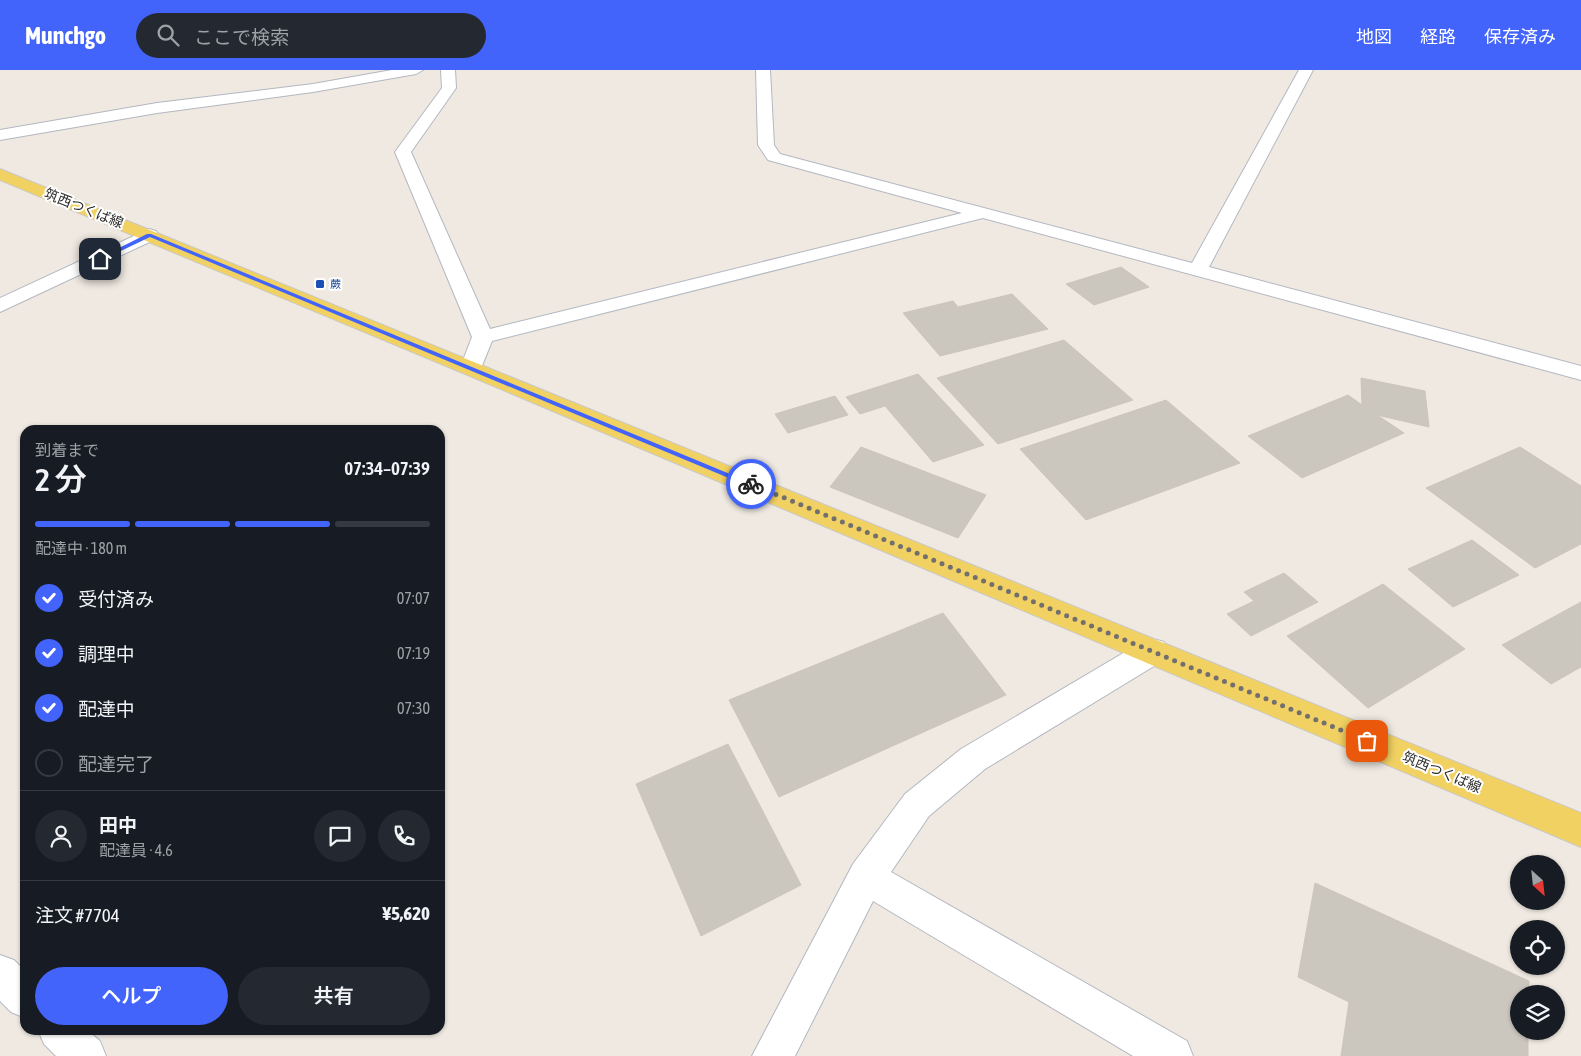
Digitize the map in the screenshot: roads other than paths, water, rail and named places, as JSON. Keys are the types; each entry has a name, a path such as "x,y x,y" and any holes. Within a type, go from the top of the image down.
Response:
{"main road":[{"name":"筑西つくば線","path":"0,174 1581,830"}],"street":[{"path":"0,135 157,108 312,88 416,70"},
{"path":"448,70 449,88 403,152 483,337 471,368"},
{"path":"763,70 766,145 774,157 1581,373"},
{"path":"1198,271 1306,70"},
{"path":"483,337 982,214"},
{"path":"0,306 149,235"},
{"path":"772,1056 866,877 917,805 973,759 1153,652"},
{"path":"866,877 1172,1056"},
{"path":"0,974 20,993"},
{"path":"63,1035 85,1056"}],"place":[{"name":"蕨","path":"320,284"}]}
